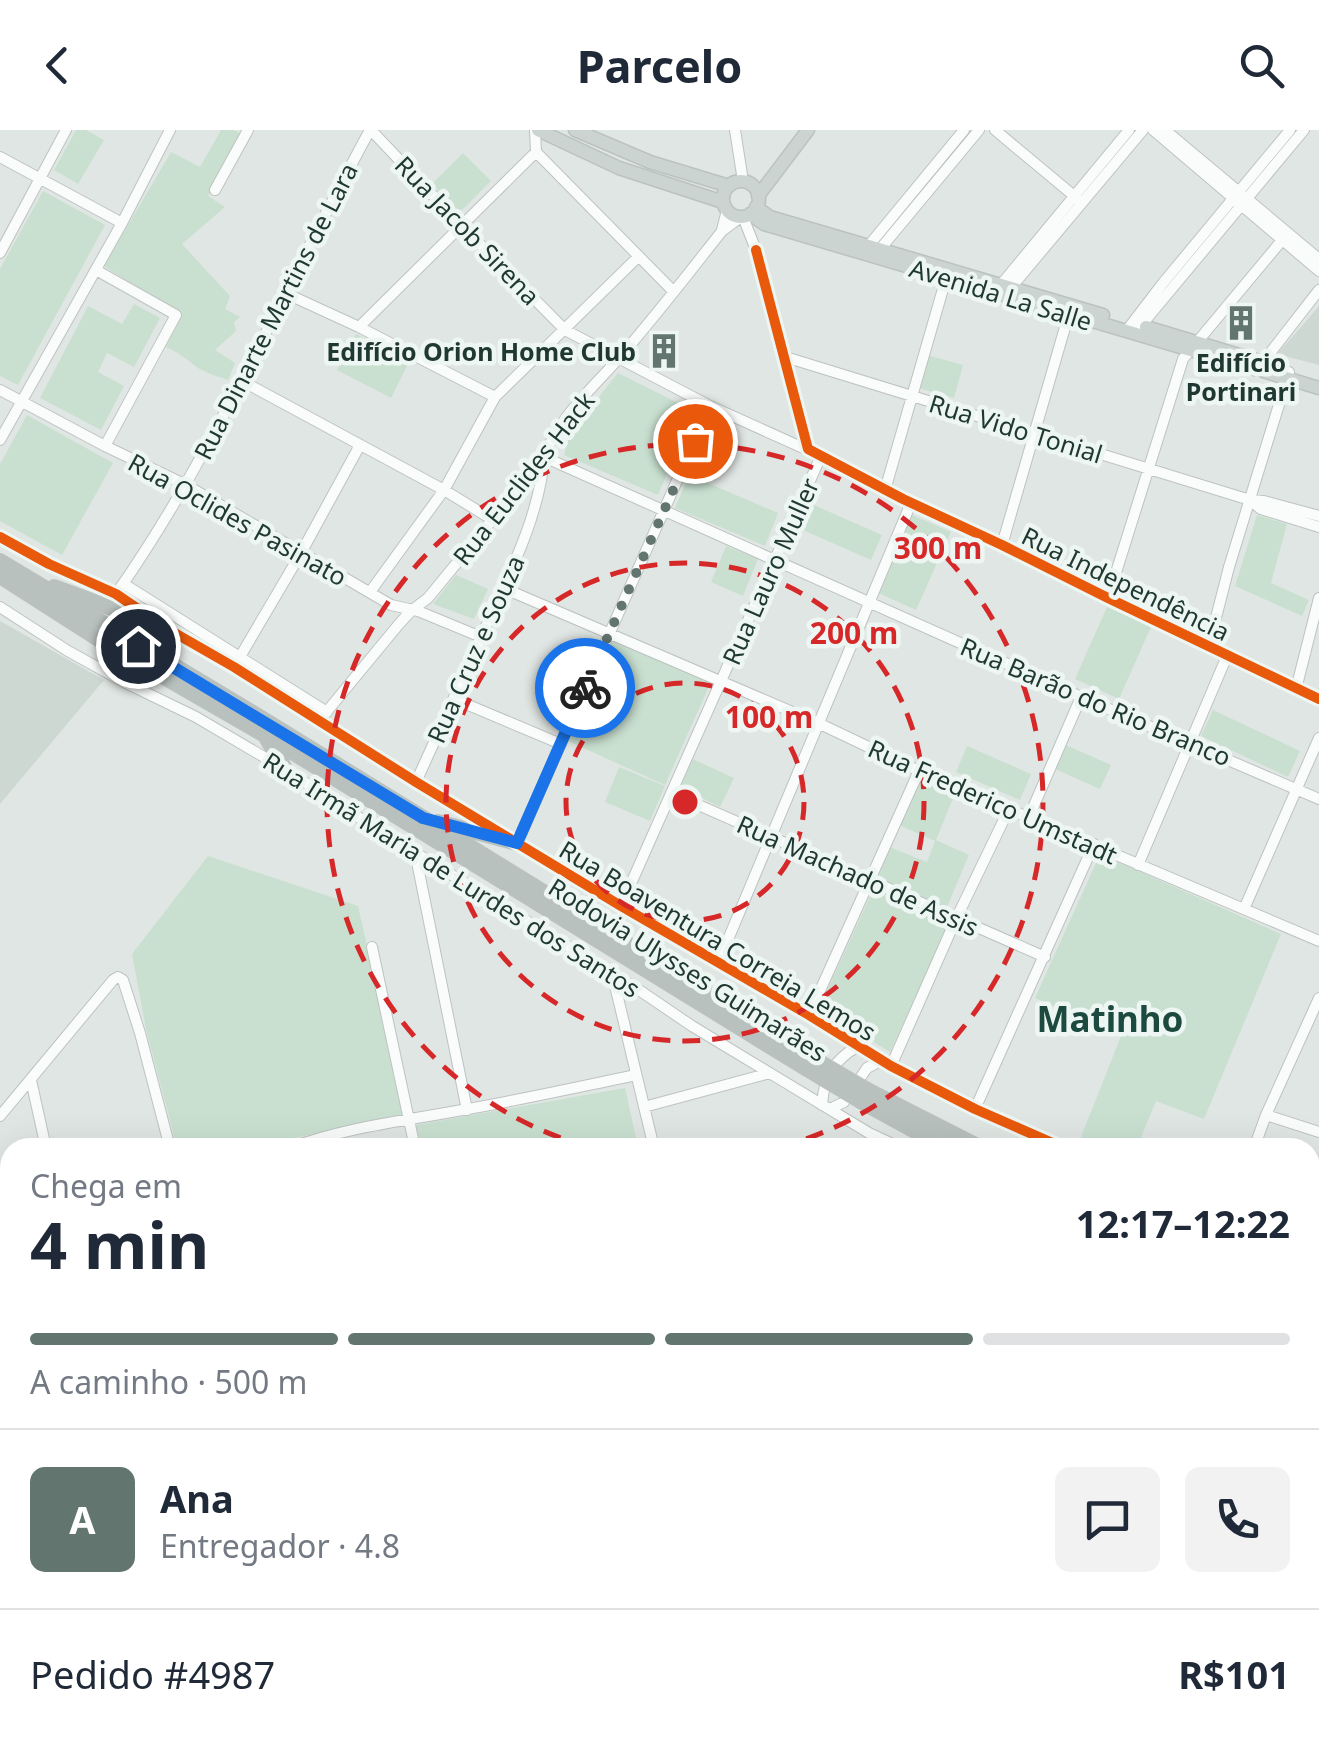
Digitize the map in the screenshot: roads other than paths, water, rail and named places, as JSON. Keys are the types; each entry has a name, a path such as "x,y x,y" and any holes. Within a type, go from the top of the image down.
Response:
{"highway":[{"name":"Rodovia Ulysses Guimarães","path":"0,561 423,818 811,1064"},
{"name":"Rodovia Ulysses Guimarães","path":"0,576 100,640 264,734 930,1138"},
{"path":"24,576 166,628"},
{"path":"264,734 286,770"},
{"path":"423,818 517,843"},
{"name":"Rodovia Ulysses Guimarães","path":"865,1096 959,1138"}],"main road":[{"path":"536,130 591,156 728,186 749,204"},
{"path":"575,130 725,206"},
{"name":"Rua Euclides Hack","path":"749,204 808,130"},
{"path":"725,206 728,186"},
{"name":"Avenida La Salle","path":"725,206 749,204 763,225 874,251 1261,366 1319,388"},
{"name":"Avenida La Salle","path":"1288,375 1319,380"}],"street":[{"path":"0,252 66,130"},
{"path":"0,440 122,224 170,130"},
{"path":"215,190 248,130"},
{"name":"Rua Jacob Sirena","path":"370,130 564,330"},
{"name":"Rua Dinarte Martins de Lara","path":"116,594 186,485 370,130"},
{"path":"536,130 536,152 674,292"},
{"path":"735,130 756,250 808,449"},
{"path":"951,155 964,130"},
{"path":"874,251 951,155 979,130"},
{"path":"995,130 1078,199"},
{"path":"1116,154 1129,130"},
{"path":"1004,290 1116,154 1143,130"},
{"path":"1153,130 1285,236 1319,271"},
{"path":"1165,130 1193,159"},
{"path":"1134,328 1287,139 1304,130"},
{"path":"360,327 536,152"},
{"path":"0,156 122,224"},
{"name":"Rua Euclides Hack","path":"323,716 493,520 544,457 562,421 749,204"},
{"name":"Rua Euclides Hack","path":"722,231 725,206"},
{"path":"756,250 763,225"},
{"path":"1108,598 1184,360 1285,236"},
{"path":"1298,248 1319,259"},
{"path":"370,592 444,490 495,397 638,257"},
{"path":"96,270 176,315 106,446"},
{"path":"885,490 947,273"},
{"path":"1261,366 1319,290"},
{"path":"285,293 495,397"},
{"path":"1002,545 1070,310"},
{"name":"Rua Independência","path":"564,330 710,406 808,449 910,503 1319,700"},
{"name":"Rua Vido Tonial","path":"782,356 1250,500 1264,501 1319,528"},
{"path":"1208,646 1288,375"},
{"path":"242,381 493,520"},
{"name":"Rua Oclides Pasinato","path":"0,390 186,485 391,605 481,636"},
{"path":"517,843 710,406"},
{"path":"124,584 237,662 360,444"},
{"name":"Rua Lauro Muller","path":"621,906 822,456"},
{"name":"Rua Barão do Rio Branco","path":"544,457 1081,697 1319,798"},
{"name":"Rua Cruz e Souza","path":"416,782 504,588 542,480 544,457"},
{"path":"718,961 910,503"},
{"name":"Rua Vido Tonial","path":"1293,514 1319,516"},
{"name":"Rua Boaventura Correia Lemos","path":"0,537 48,564 116,594 166,628 237,662 323,716 416,782 887,1063 1041,1138"},
{"name":"Rua Frederico Umstadt","path":"504,588 1319,941"},
{"path":"1296,689 1319,598"},
{"name":"Rua Irmã Maria de Lurdes dos Santos","path":"0,607 84,660 196,717 286,770 770,1074 882,1138"},
{"path":"1138,865 1227,656"},
{"path":"1030,817 1081,697"},
{"path":"454,699 561,744"},
{"path":"1244,910 1319,738"},
{"path":"809,1015 919,771"},
{"name":"Rua Machado de Assis","path":"671,793 1045,957"},
{"path":"838,1033 840,1057 824,1084 826,1107 844,1102 866,1068 887,1063 1009,809"},
{"path":"975,1109 1094,844"},
{"path":"414,852 467,1110"},
{"path":"372,947 413,1138"},
{"path":"612,973 652,1138"},
{"path":"0,1116 118,977 123,980 140,1032 167,1138"},
{"path":"1258,1138 1319,998"},
{"path":"840,1057 862,1048 866,1068"},
{"path":"644,1108 770,1074"},
{"path":"319,1138 636,1075"},
{"path":"30,1080 44,1138"},
{"path":"803,1093 824,1084"},
{"path":"844,1102 848,1120"},
{"path":"1266,1115 1319,1132"}],"place":[{"name":"Edifício Portinari","path":"1241,323"},
{"name":"Edifício Orion Home Club","path":"664,351"}],"district":[{"name":"Matinho","path":"1110,1018"}]}
